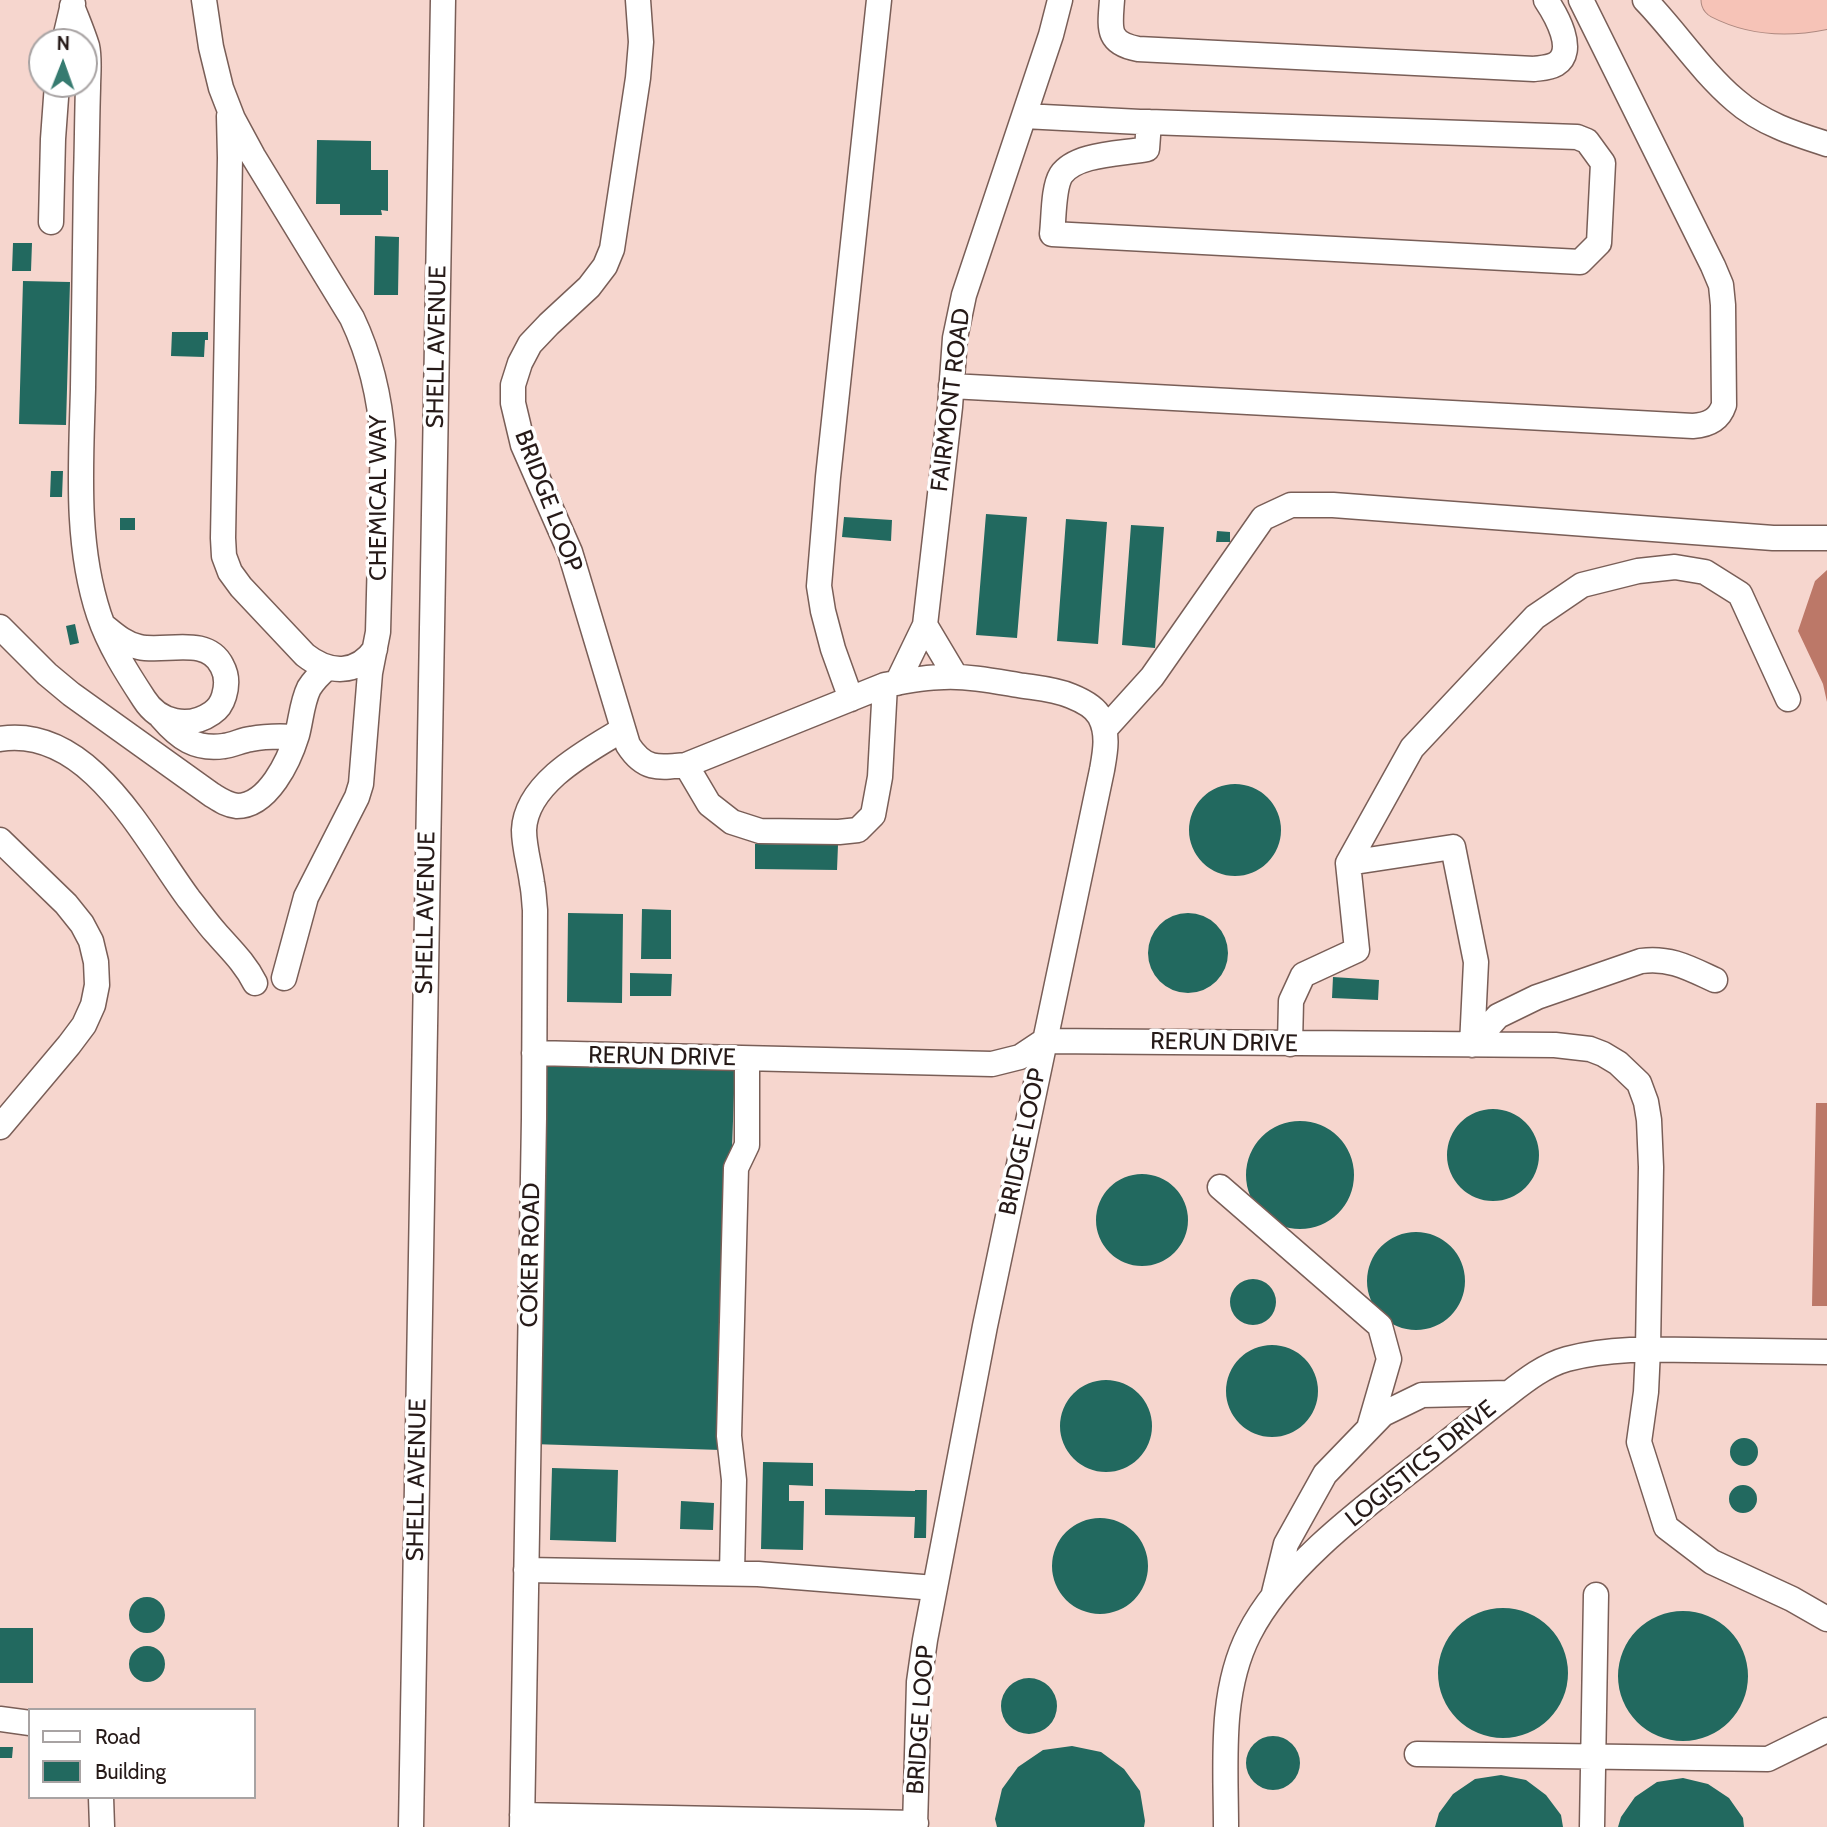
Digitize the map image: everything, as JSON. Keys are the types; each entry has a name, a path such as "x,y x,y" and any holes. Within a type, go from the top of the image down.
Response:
{"highway":[{"path":"1720,0 1743,9 1774,15 1808,14 1827,10"}],"street":[{"name":"CHEMICAL WAY","path":"204,0 221,89 229,109 253,156 352,318 373,372 381,411 383,441 378,632 370,673 361,784 306,897 284,978"},
{"name":"SHELL AVENUE","path":"411,1827 443,0"},
{"name":"BRIDGE LOOP","path":"638,0 638,78 612,249 605,266 589,287 530,344 513,385 513,403 520,435 570,552 622,730 632,751 645,764 661,768 686,765 851,699 891,684 918,678 979,679 1071,696 1087,704 1099,715 1105,729 1102,770 985,1326 935,1588 919,1682 916,1825"},
{"path":"851,699 832,649 822,611 819,586 828,477 879,0"},
{"name":"FAIRMONT ROAD","path":"891,684 925,625 955,338 964,295 1051,35 1060,0"},
{"path":"1112,0 1111,30 1124,46 1138,49 1534,69 1557,64 1564,55 1562,31 1546,0"},
{"path":"951,386 1693,426 1712,422 1721,414 1724,405 1721,285 1581,0"},
{"path":"1645,0 1695,59 1736,101 1766,121 1796,135 1827,144"},
{"path":"67,28 73,3"},
{"path":"73,3 88,48 81,505 89,575 99,615 118,657 146,703 185,740 198,745 226,746 263,737 296,737"},
{"path":"51,222 56,98"},
{"path":"229,109 224,556 230,572 241,587 314,663 327,668 356,666 367,660 375,649"},
{"path":"1024,116 1577,137 1587,141 1603,163 1599,243 1580,262 1052,234 1056,194 1061,176 1075,162 1147,149 1149,122"},
{"path":"1105,729 1152,677 1263,518 1291,505 1333,505 1773,538 1827,538"},
{"path":"1290,1044 1291,1001 1303,975 1357,950 1348,863 1412,748 1535,617 1582,585 1637,571 1662,568 1675,567 1705,572 1740,594 1788,699"},
{"path":"925,625 956,677"},
{"path":"104,626 128,644 143,648 199,648 221,662 226,674 226,687 224,700 217,710 205,718 190,722 174,722 161,716"},
{"path":"0,627 71,694 225,803 237,806 258,799 282,770 296,737 309,690 317,676 327,668"},
{"path":"686,765 709,804 732,822 760,831 858,830 873,815 891,684"},
{"name":"COKER ROAD","path":"522,1821 535,910 524,829 529,810 539,793 558,772 586,751 622,730"},
{"path":"0,739 25,738 44,742 71,756 101,780 146,835 214,931 248,968 255,983"},
{"path":"0,840 66,904 82,924 94,952 97,985 93,1005 84,1025 0,1127"},
{"path":"1348,863 1453,847 1476,962 1472,1045"},
{"path":"1472,1045 1498,1016 1537,997 1641,961 1669,960 1715,980"},
{"name":"RERUN DRIVE","path":"534,1053 992,1064 1020,1058 1044,1041 1573,1046 1590,1049 1618,1063 1639,1083 1646,1102 1650,1145 1648,1349 1639,1442 1667,1527 1712,1562 1792,1599 1827,1619"},
{"path":"732,1573 734,1480 729,1436 736,1168 747,1145 747,1059"},
{"path":"1220,1187 1380,1326 1389,1359 1368,1429"},
{"name":"LOGISTICS DRIVE","path":"1226,1827 1227,1715 1233,1677 1248,1634 1274,1594 1345,1525 1509,1393 1548,1367 1568,1359 1603,1353 1648,1349 1827,1352"},
{"path":"1274,1594 1286,1544 1325,1474 1383,1414 1422,1395 1509,1393"},
{"path":"526,1570 732,1573 935,1588"},
{"path":"1592,1827 1596,1595"},
{"path":"0,1719 28,1723"},
{"path":"1417,1754 1768,1759 1827,1730"},
{"path":"101,1799 102,1827"},
{"path":"522,1821 916,1825"}],"shaded area":[{"path":"1827,570 1827,702 1823,684 1798,631 1815,581"},
{"path":"1816,1103 1827,1103 1827,1306 1812,1306"}],"building":[{"path":"317,140 371,141 371,170 388,170 388,211 381,210 382,215 340,215 340,204 316,204"},
{"path":"375,236 399,237 398,295 374,295"},
{"path":"13,243 32,243 31,271 12,271"},
{"path":"23,281 70,282 66,425 19,424"},
{"path":"172,332 208,332 204,357 171,356"},
{"path":"51,471 63,471 62,497 50,497"},
{"path":"986,514 1027,517 1017,638 976,635"},
{"path":"844,517 892,520 891,541 842,537"},
{"path":"120,518 135,518 135,530 120,530"},
{"path":"1066,519 1107,522 1098,644 1057,641"},
{"path":"1131,525 1164,527 1155,648 1122,645"},
{"path":"1217,531 1230,532 1230,542 1216,542"},
{"path":"75,624 79,643 70,645 66,626"},
{"path":"1235,784 1253,787 1268,797 1278,812 1281,830 1278,848 1268,863 1253,873 1235,876 1217,873 1202,863 1192,848 1189,830 1192,812 1202,797 1217,787"},
{"path":"755,844 838,845 837,870 755,869"},
{"path":"642,909 671,910 671,959 641,959"},
{"path":"568,913 623,914 622,1003 567,1002"},
{"path":"1180,913 1196,913 1217,924 1228,945 1228,961 1217,982 1196,993 1180,993 1166,987 1154,975 1148,961 1148,945 1154,931 1166,919"},
{"path":"630,973 672,974 671,996 630,996"},
{"path":"1333,977 1379,980 1378,1000 1332,998"},
{"path":"541,1061 735,1066 721,1450 532,1444"},
{"path":"1493,1109 1511,1112 1526,1122 1536,1137 1539,1155 1536,1173 1526,1188 1511,1198 1493,1201 1475,1198 1460,1188 1450,1173 1447,1155 1450,1137 1460,1122 1475,1112"},
{"path":"1300,1121 1321,1125 1338,1137 1350,1154 1354,1175 1350,1196 1338,1213 1321,1225 1300,1229 1279,1225 1262,1213 1250,1196 1246,1175 1250,1154 1262,1137 1279,1125"},
{"path":"1142,1174 1160,1177 1175,1187 1185,1202 1188,1220 1185,1238 1175,1253 1160,1263 1142,1266 1124,1263 1109,1253 1099,1238 1096,1220 1099,1202 1109,1187 1124,1177"},
{"path":"1416,1232 1435,1236 1450,1247 1461,1262 1465,1281 1461,1300 1450,1315 1435,1326 1416,1330 1397,1326 1382,1315 1371,1300 1367,1281 1371,1262 1382,1247 1397,1236"},
{"path":"1253,1279 1269,1286 1276,1302 1269,1318 1253,1325 1237,1318 1230,1302 1237,1286"},
{"path":"1263,1345 1281,1345 1298,1352 1311,1365 1318,1382 1318,1400 1311,1417 1298,1430 1281,1437 1263,1437 1246,1430 1233,1417 1226,1400 1226,1382 1233,1365 1246,1352"},
{"path":"1106,1380 1124,1383 1139,1393 1149,1408 1152,1426 1149,1444 1139,1459 1124,1469 1106,1472 1088,1469 1073,1459 1063,1444 1060,1426 1063,1408 1073,1393 1088,1383"},
{"path":"1744,1438 1754,1442 1758,1452 1754,1462 1744,1466 1734,1462 1730,1452 1734,1442"},
{"path":"763,1462 813,1463 813,1486 789,1485 789,1501 804,1501 803,1550 761,1549"},
{"path":"552,1468 618,1470 616,1542 550,1540"},
{"path":"1743,1485 1753,1489 1757,1499 1753,1509 1743,1513 1733,1509 1729,1499 1733,1489"},
{"path":"825,1489 927,1490 926,1538 914,1538 915,1517 825,1515"},
{"path":"681,1501 714,1503 713,1530 680,1529"},
{"path":"1100,1518 1118,1522 1134,1532 1144,1548 1148,1566 1144,1584 1134,1600 1118,1610 1100,1614 1082,1610 1066,1600 1056,1584 1052,1566 1056,1548 1066,1532 1082,1522"},
{"path":"147,1597 160,1602 165,1615 160,1628 147,1633 134,1628 129,1615 134,1602"},
{"path":"1503,1608 1528,1613 1549,1627 1563,1648 1568,1673 1563,1698 1549,1719 1528,1733 1503,1738 1478,1733 1457,1719 1443,1698 1438,1673 1443,1648 1457,1627 1478,1613"},
{"path":"1683,1611 1708,1616 1729,1630 1743,1651 1748,1676 1743,1701 1729,1722 1708,1736 1683,1741 1658,1736 1637,1722 1623,1701 1618,1676 1623,1651 1637,1630 1658,1616"},
{"path":"0,1628 33,1628 33,1683 0,1683"},
{"path":"147,1646 160,1651 165,1664 160,1677 147,1682 134,1677 129,1664 134,1651"},
{"path":"1023,1678 1035,1678 1049,1686 1057,1700 1055,1717 1049,1726 1035,1734 1023,1734 1006,1722 1001,1712 1001,1700 1013,1683"},
{"path":"1273,1736 1292,1744 1300,1763 1292,1782 1273,1790 1254,1782 1246,1763 1254,1744"},
{"path":"1072,1746 1101,1752 1124,1769 1140,1791 1144,1827 997,1827 995,1819 1002,1789 1018,1767 1043,1750"},
{"path":"0,1747 13,1747 12,1758 0,1758"},
{"path":"1501,1775 1526,1780 1546,1795 1561,1815 1563,1827 1435,1827 1439,1813 1453,1794 1475,1779"},
{"path":"1683,1778 1708,1784 1729,1798 1743,1818 1744,1827 1618,1827 1621,1817 1635,1797 1657,1782"}]}
